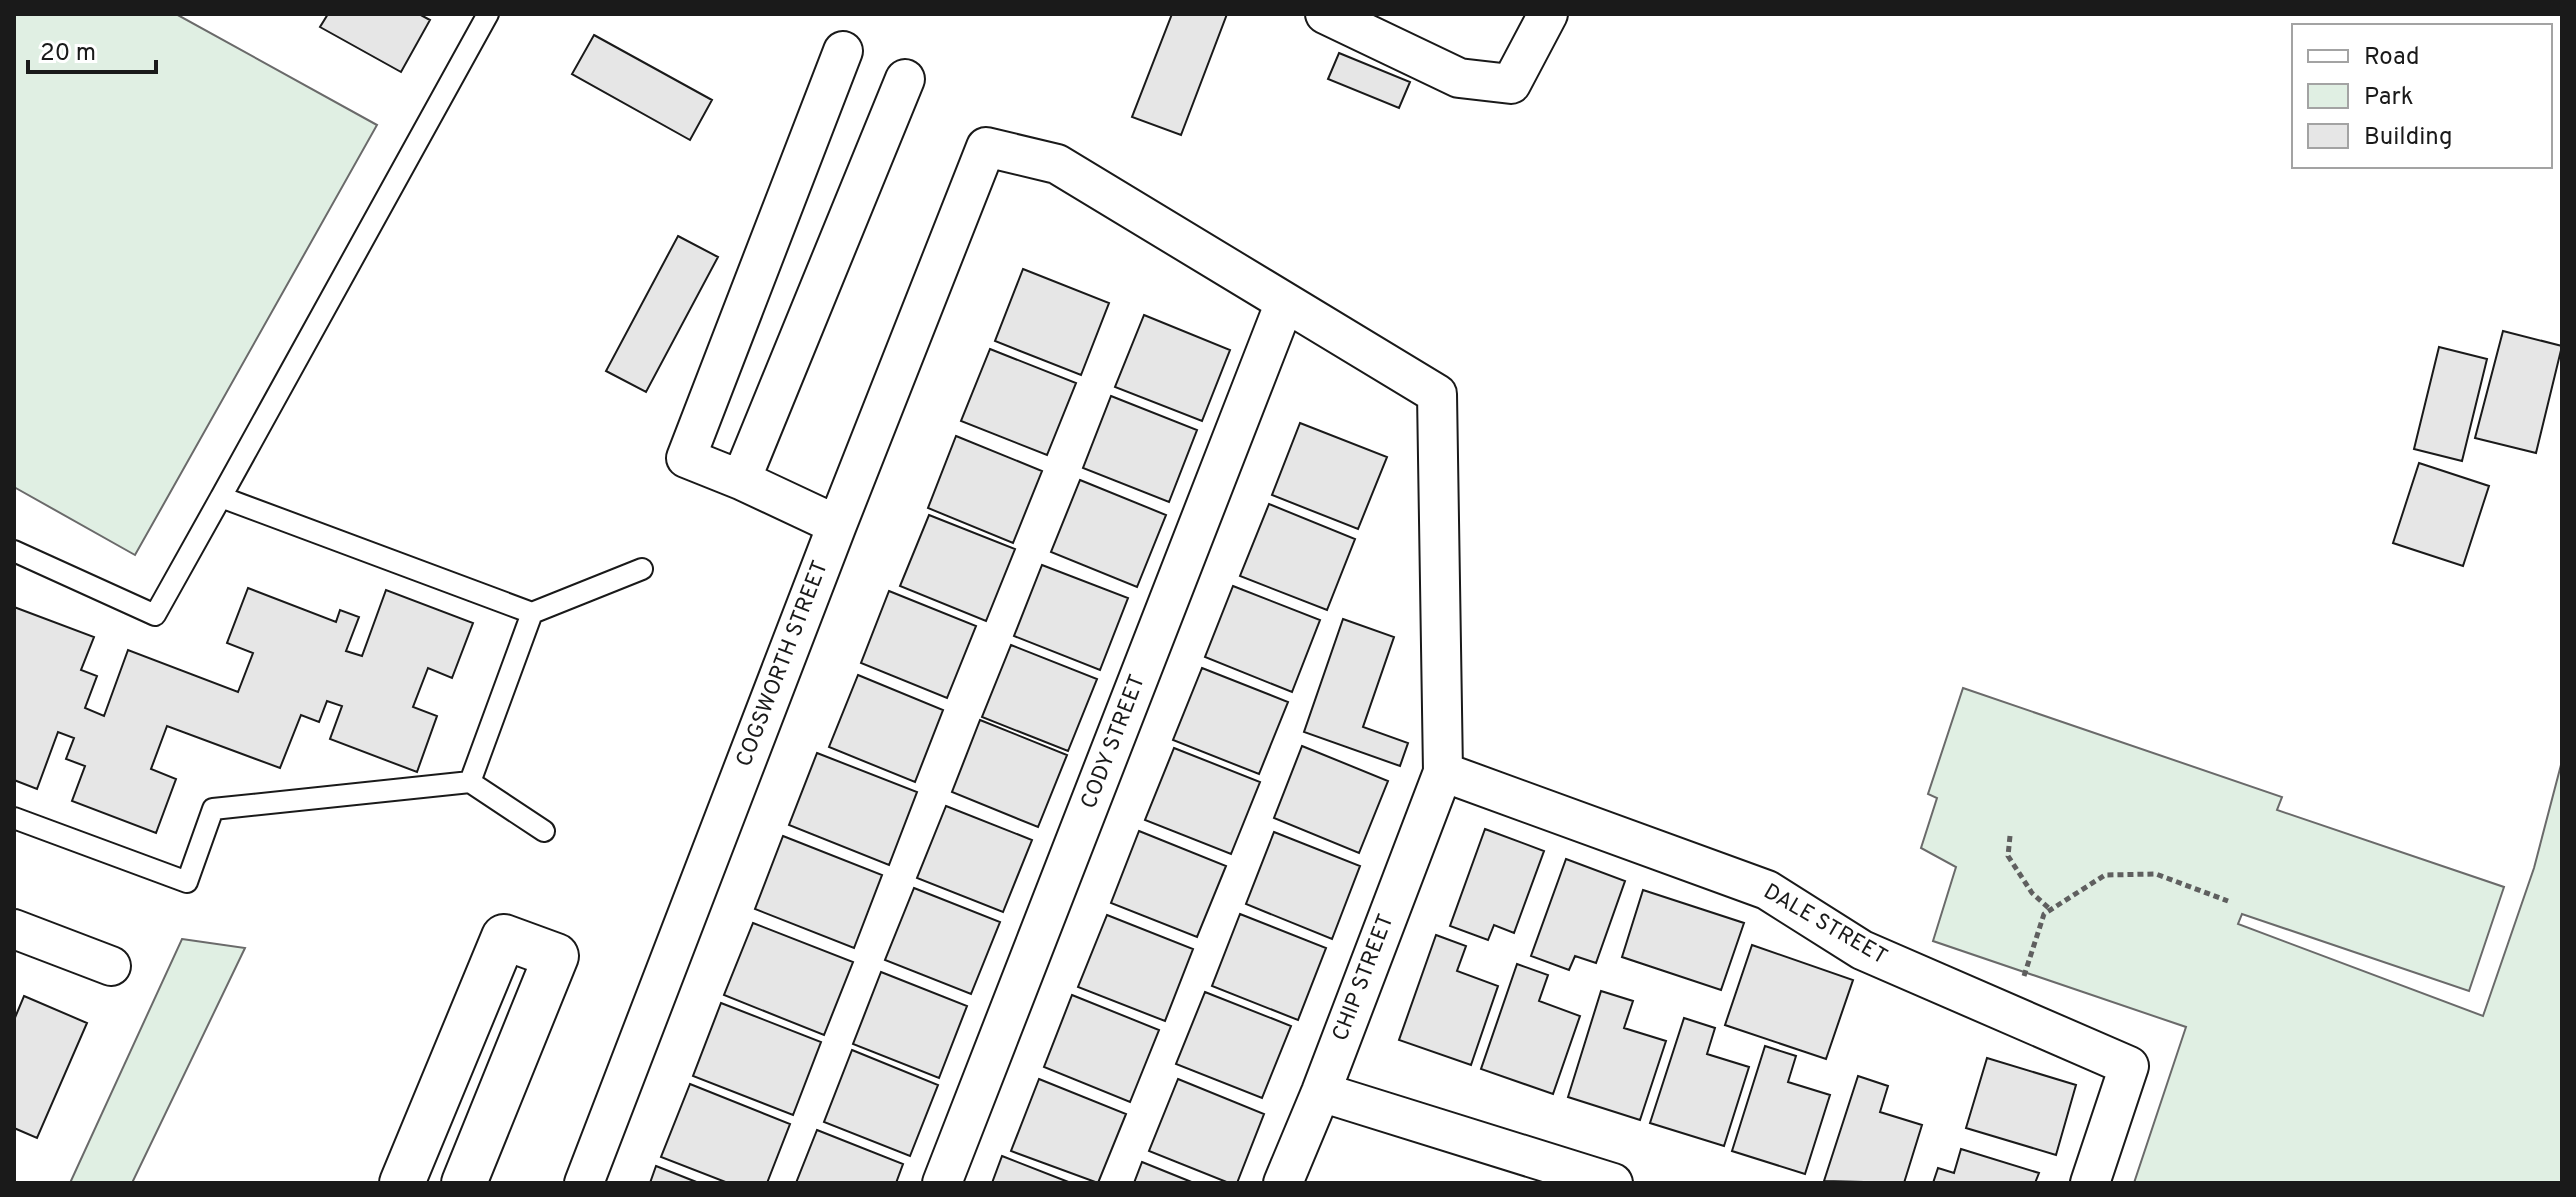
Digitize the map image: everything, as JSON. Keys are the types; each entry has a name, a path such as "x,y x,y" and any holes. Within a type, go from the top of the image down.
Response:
{"street":[{"path":"1325,14 1459,78 1511,84 1548,14"},
{"path":"837,525 686,458 843,51"},
{"path":"741,480 905,79"},
{"name":"COGSWORTH STREET","path":"584,1183 986,147 1057,164 1285,302"},
{"path":"1285,302 1437,394 1443,772"},
{"name":"CODY STREET","path":"942,1183 1285,302"},
{"name":"DALE STREET","path":"1443,772 1767,890 1862,950 2129,1066 2090,1183"},
{"name":"CHIP STREET","path":"1283,1183 1443,772"},
{"path":"14,929 111,966"},
{"path":"402,1183 504,937 556,956 464,1183"},
{"path":"1321,1092 1613,1183"}],"lane":[{"path":"14,551 155,615 488,14"},
{"path":"221,497 532,613 642,569"},
{"path":"470,782 532,613"},
{"path":"14,818 187,882 213,809 470,782 544,831"}],"path":[{"path":"2010,836 2008,856 2032,893 2051,910"},
{"path":"2012,1015 2044,914 2105,875 2156,874 2228,901"}],"green space":[{"path":"14,14 176,14 377,125 135,555 14,487"},
{"path":"1963,688 2282,797 2277,810 2504,887 2469,991 2242,914 2238,924 2483,1016 2534,868 2562,761 2562,1183 2134,1183 2186,1027 1933,941 1956,867 1921,848 1937,798 1928,794"},
{"path":"182,939 245,948 132,1183 70,1183"}],"building":[{"path":"328,14 419,14 430,20 401,72 320,27"},
{"path":"1172,14 1227,14 1181,135 1132,117"},
{"path":"594,35 712,100 690,140 572,74"},
{"path":"1339,53 1410,82 1399,108 1328,79"},
{"path":"678,236 718,257 646,392 606,371"},
{"path":"1023,269 1109,303 1081,375 995,341"},
{"path":"1144,315 1230,350 1202,421 1115,387"},
{"path":"2503,331 2562,346 2536,453 2475,438"},
{"path":"2439,347 2487,359 2462,461 2414,449"},
{"path":"990,349 1076,383 1047,455 961,421"},
{"path":"1111,396 1197,430 1169,502 1083,468"},
{"path":"1300,423 1387,457 1358,529 1272,495"},
{"path":"956,436 1042,471 1013,543 928,508"},
{"path":"2419,463 2489,486 2463,566 2393,543"},
{"path":"1080,480 1166,515 1137,587 1051,552"},
{"path":"1269,504 1355,539 1327,610 1240,576"},
{"path":"929,515 1015,549 986,621 900,586"},
{"path":"1042,565 1128,598 1100,670 1014,636"},
{"path":"1233,586 1320,620 1292,692 1205,657"},
{"path":"248,588 336,622 340,610 359,617 346,651 362,656 386,590 473,623 452,678 428,668 413,707 437,716 417,772 330,739 342,706 327,701 319,722 301,715 280,768 167,726 151,769 176,779 156,833 72,801 85,766 66,759 74,738 58,732 37,789 14,780 14,607 94,637 81,670 97,676 85,708 104,716 128,650 238,692 253,653 227,643"},
{"path":"889,591 976,626 947,698 861,663"},
{"path":"1343,619 1394,637 1363,727 1408,743 1400,766 1304,732"},
{"path":"1011,645 1097,679 1068,751 982,717"},
{"path":"1202,668 1288,702 1259,774 1173,740"},
{"path":"858,675 943,710 915,782 829,747"},
{"path":"980,720 1067,755 1038,827 952,792"},
{"path":"1302,746 1388,781 1359,853 1274,818"},
{"path":"1174,748 1260,782 1231,854 1145,820"},
{"path":"817,753 917,792 889,865 789,825"},
{"path":"946,806 1032,840 1003,912 917,878"},
{"path":"1485,829 1544,851 1514,933 1494,925 1488,940 1450,926"},
{"path":"1139,831 1226,866 1197,937 1111,903"},
{"path":"1274,832 1360,866 1332,939 1246,904"},
{"path":"783,836 882,875 854,948 755,909"},
{"path":"1566,859 1625,881 1596,963 1575,956 1569,970 1531,956"},
{"path":"914,888 1000,922 971,994 885,960"},
{"path":"1643,890 1744,923 1721,990 1622,957"},
{"path":"1240,914 1326,948 1298,1020 1212,986"},
{"path":"1107,915 1193,949 1165,1021 1078,987"},
{"path":"753,923 853,962 824,1035 724,995"},
{"path":"1436,935 1466,946 1457,971 1498,986 1471,1065 1399,1040"},
{"path":"1752,945 1853,980 1826,1059 1725,1025"},
{"path":"1517,964 1548,975 1539,1001 1580,1016 1553,1094 1481,1069"},
{"path":"881,972 967,1006 939,1078 853,1044"},
{"path":"1601,991 1633,1001 1624,1028 1666,1041 1640,1120 1568,1097"},
{"path":"1205,992 1291,1026 1262,1098 1176,1064"},
{"path":"1072,995 1159,1030 1130,1102 1044,1067"},
{"path":"24,996 87,1023 37,1138 14,1128 14,1020"},
{"path":"721,1003 821,1042 793,1115 693,1076"},
{"path":"1684,1018 1715,1028 1707,1054 1749,1067 1724,1146 1650,1123"},
{"path":"1765,1046 1796,1056 1788,1082 1830,1095 1805,1174 1732,1151"},
{"path":"852,1050 938,1085 910,1156 824,1122"},
{"path":"1987,1058 2076,1085 2056,1155 1966,1128"},
{"path":"1858,1076 1888,1086 1880,1112 1922,1125 1904,1183 1824,1181"},
{"path":"1039,1079 1126,1114 1098,1183 1011,1151"},
{"path":"1178,1079 1264,1114 1237,1183 1229,1183 1149,1151"},
{"path":"690,1084 790,1124 767,1183 728,1183 661,1157"},
{"path":"817,1130 903,1164 896,1183 796,1183"},
{"path":"1961,1149 2039,1173 2035,1183 1933,1183 1938,1168 1954,1173"},
{"path":"1002,1156 1071,1183 992,1183"},
{"path":"1142,1162 1194,1183 1134,1183"},
{"path":"656,1166 699,1183 650,1183"}]}
